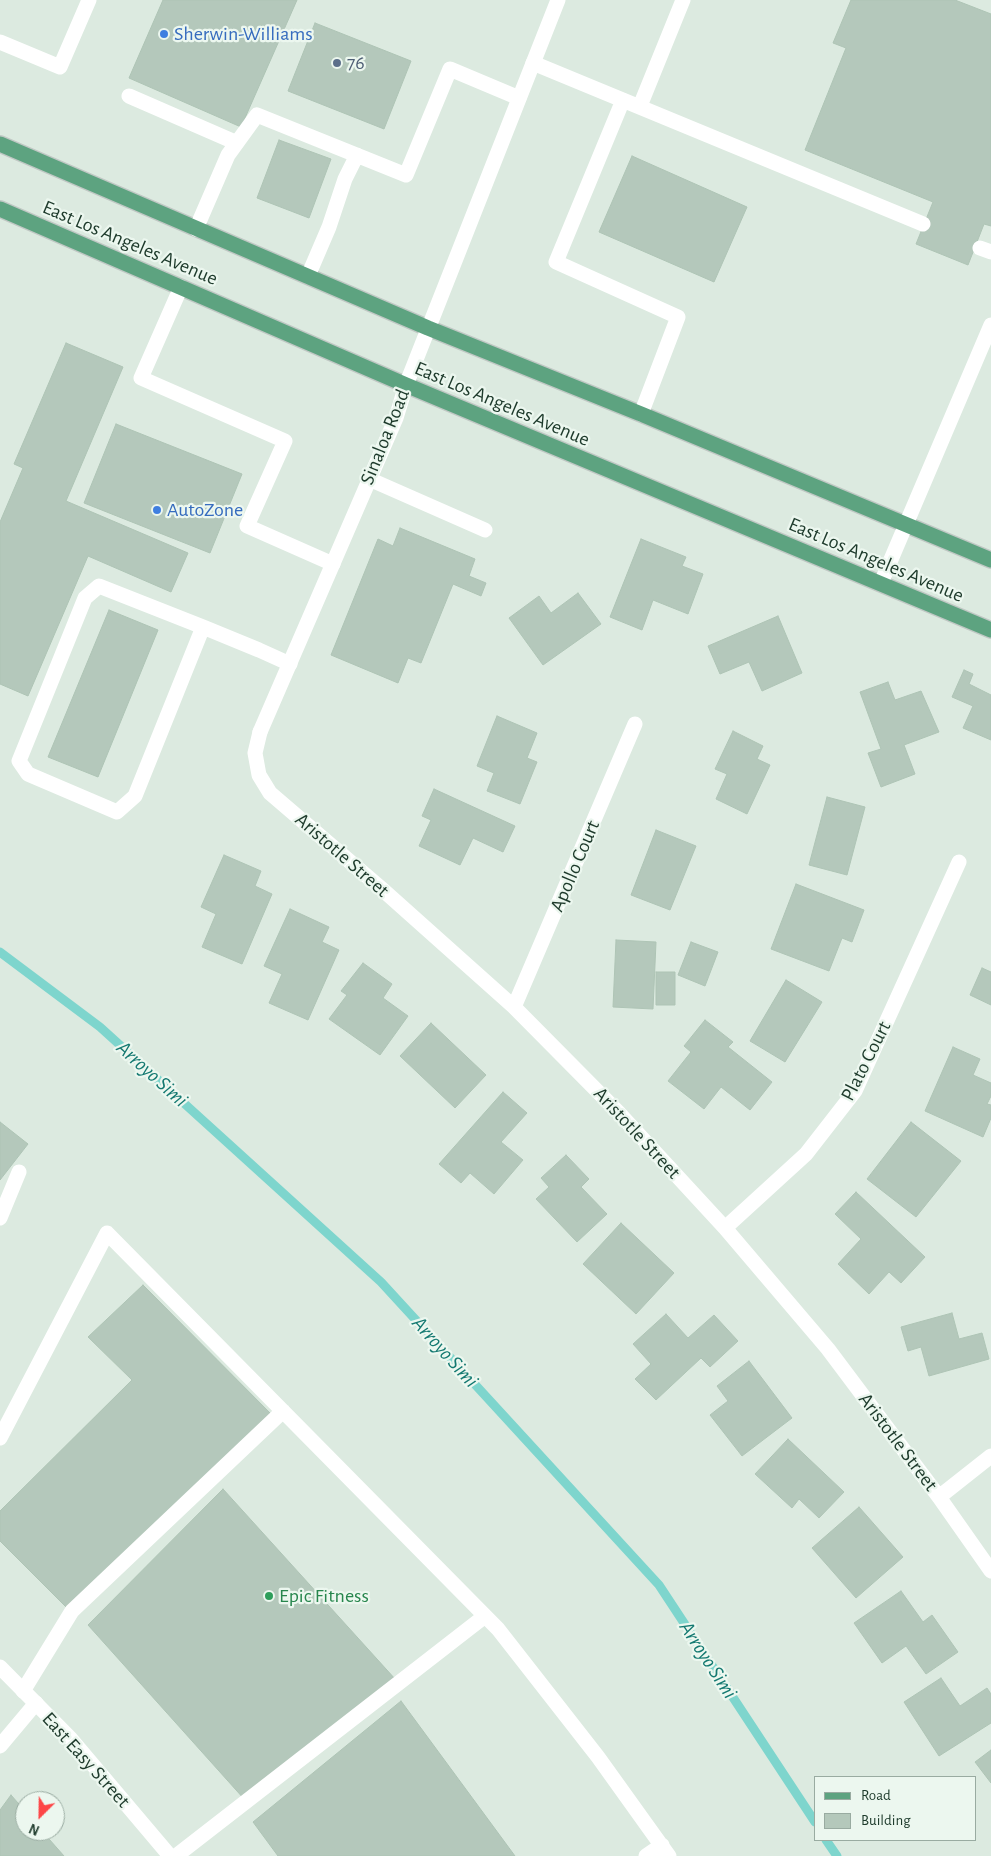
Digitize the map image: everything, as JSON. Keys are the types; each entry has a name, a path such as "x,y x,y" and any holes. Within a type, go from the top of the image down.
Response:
{"main road":[{"name":"East Los Angeles Avenue","path":"0,144 428,328 906,523 991,560"},
{"name":"East Los Angeles Avenue","path":"0,209 406,384 991,630"}],"street":[{"path":"0,42 60,67 89,0"},
{"name":"Sinaloa Road","path":"260,732 396,418 406,384 558,0"},
{"path":"640,106 684,0"},
{"path":"532,63 923,224"},
{"path":"196,229 228,154 257,115 406,175 450,69 519,98"},
{"path":"129,96 237,143"},
{"path":"623,100 556,262 678,316 641,414"},
{"path":"308,276 329,227 345,179 357,155"},
{"path":"181,287 141,378 285,441 247,526 332,564"},
{"path":"881,583 991,325"},
{"path":"369,479 485,530"},
{"path":"203,627 135,796 117,812 28,774 19,761 85,598 99,586 203,627 290,664"},
{"name":"Apollo Court","path":"514,1007 635,724"},
{"name":"Aristotle Street","path":"260,732 255,754 259,775 270,793 383,890 514,1007 620,1113 725,1228 828,1349 939,1497 991,1571"},
{"name":"Plato Court","path":"725,1228 806,1154 855,1091 959,862"},
{"path":"0,1218 20,1172"},
{"path":"0,1438 107,1233 498,1629 598,1757 666,1851 646,1856"},
{"path":"23,1691 72,1611 283,1411"},
{"path":"939,1497 991,1456"},
{"path":"176,1856 485,1616"},
{"name":"East Easy Street","path":"0,1667 71,1739 170,1856"},
{"path":"0,1746 36,1703"}],"building":[{"path":"163,0 297,0 241,127 129,78"},
{"path":"851,0 955,0 991,14 991,226 984,224 968,265 916,244 933,202 805,150 846,48 833,43"},
{"path":"315,23 411,61 384,129 288,91"},
{"path":"279,140 331,159 309,218 257,198"},
{"path":"632,156 747,207 714,282 599,232"},
{"path":"66,343 123,367 66,501 188,553 171,592 88,556 28,696 0,684 0,522 23,468 14,464"},
{"path":"116,424 242,474 210,553 84,503"},
{"path":"400,528 475,559 469,576 486,583 481,596 453,584 421,663 408,658 398,683 331,655 378,539 393,546"},
{"path":"641,539 686,557 682,566 703,574 688,614 653,600 642,630 610,617"},
{"path":"578,593 601,624 543,665 509,618 539,596 551,613"},
{"path":"109,610 158,630 98,777 48,757"},
{"path":"778,616 802,673 762,691 749,662 720,674 708,646"},
{"path":"964,670 973,674 969,684 991,695 991,740 963,728 973,706 952,697"},
{"path":"888,682 895,700 921,691 939,732 904,745 915,774 881,787 868,753 881,749 860,692"},
{"path":"497,716 537,733 527,758 537,762 520,804 487,791 494,773 477,766"},
{"path":"733,731 763,746 757,759 770,765 747,814 716,799 727,774 715,769"},
{"path":"434,789 515,826 503,852 473,838 460,865 419,846 431,820 422,816"},
{"path":"827,797 865,807 847,875 809,865"},
{"path":"656,830 696,846 670,910 631,895"},
{"path":"224,855 261,871 255,886 272,894 242,964 202,947 216,914 201,907"},
{"path":"796,884 864,910 852,942 842,938 829,971 771,949"},
{"path":"290,909 329,927 322,942 339,950 308,1020 269,1003 282,974 264,966"},
{"path":"616,940 656,942 653,1009 613,1007"},
{"path":"691,942 718,952 705,986 678,975"},
{"path":"363,963 392,984 383,998 408,1016 380,1055 329,1019 347,995 341,991"},
{"path":"982,968 991,972 991,1005 970,995"},
{"path":"656,972 675,972 675,1005 656,1005"},
{"path":"786,980 822,1002 785,1062 750,1041"},
{"path":"705,1020 733,1042 728,1047 772,1082 750,1110 721,1087 704,1109 668,1081 691,1052 684,1046"},
{"path":"431,1023 486,1075 455,1108 400,1056"},
{"path":"953,1047 980,1059 973,1075 991,1083 991,1096 987,1104 991,1105 991,1118 983,1137 925,1111"},
{"path":"503,1092 527,1113 501,1142 523,1160 494,1194 470,1173 461,1183 439,1164"},
{"path":"0,1122 28,1144 0,1180"},
{"path":"911,1122 961,1161 916,1217 867,1179"},
{"path":"566,1155 589,1179 581,1187 607,1214 577,1242 536,1199 549,1187 541,1178"},
{"path":"856,1192 925,1257 901,1283 889,1272 869,1294 838,1264 861,1239 835,1214"},
{"path":"621,1223 674,1273 636,1314 583,1264"},
{"path":"143,1285 274,1417 71,1612 0,1541 0,1511 132,1380 88,1337"},
{"path":"952,1313 959,1339 982,1333 989,1359 929,1376 921,1347 908,1351 901,1327"},
{"path":"666,1314 688,1338 714,1315 738,1341 710,1367 701,1358 656,1400 635,1379 651,1364 633,1344"},
{"path":"749,1361 792,1418 742,1456 710,1415 728,1401 717,1386"},
{"path":"788,1439 844,1492 819,1518 799,1499 792,1508 755,1474"},
{"path":"223,1489 396,1680 245,1800 88,1625"},
{"path":"859,1507 903,1557 856,1598 812,1548"},
{"path":"901,1591 923,1622 932,1615 958,1652 926,1674 906,1646 882,1663 854,1623"},
{"path":"941,1678 960,1706 987,1688 991,1694 991,1723 939,1756 904,1702"},
{"path":"401,1701 515,1856 278,1856 253,1822"},
{"path":"991,1750 991,1783 975,1762"},
{"path":"11,1795 15,1800 15,1841 51,1841 64,1856 0,1856 0,1810"}],"waterway":[{"name":"Arroyo Simi","path":"0,952 100,1027 381,1282 659,1585 814,1820"},
{"name":"Arroyo Simi","path":"827,1841 837,1856"}],"place":[{"name":"Sherwin-Williams","path":"164,34"},
{"name":"76","path":"337,63"},
{"name":"AutoZone","path":"157,510"},
{"name":"Epic Fitness","path":"269,1596"}]}
